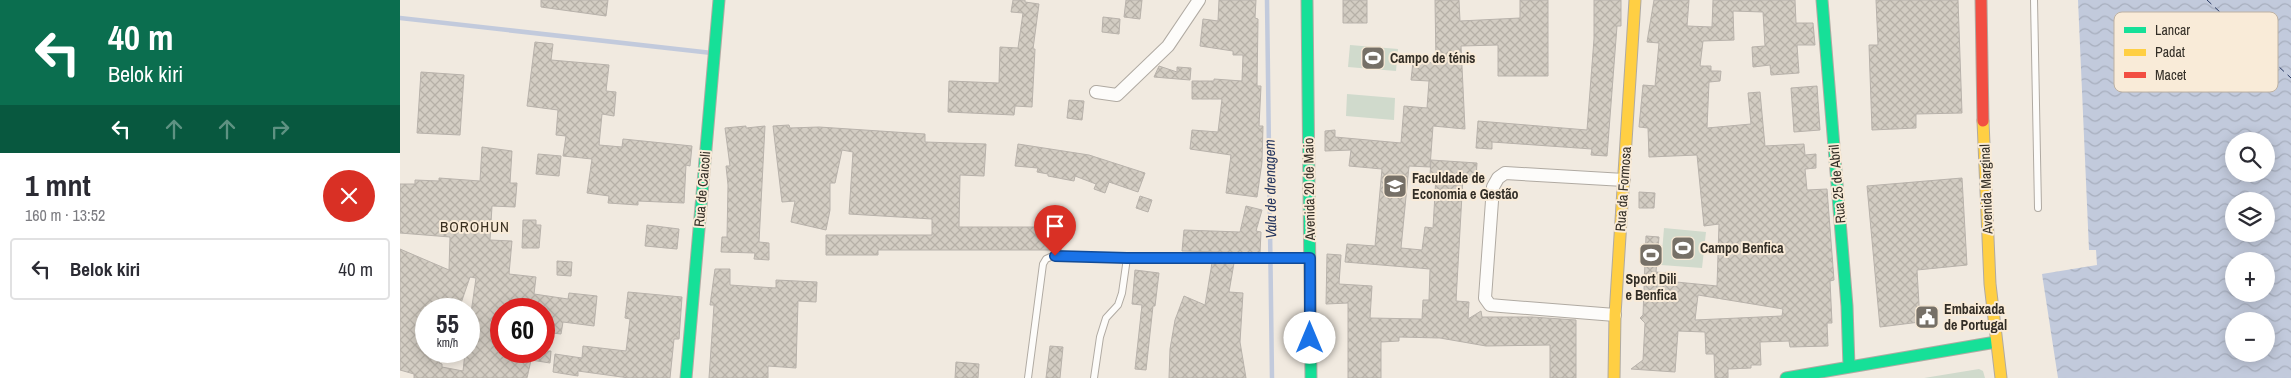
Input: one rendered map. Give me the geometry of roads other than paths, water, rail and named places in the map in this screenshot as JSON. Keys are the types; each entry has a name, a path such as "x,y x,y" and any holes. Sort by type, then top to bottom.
{"main road":[{"name":"Rua de Caicoli","path":"686,378 719,0"},
{"name":"Avenida 20 de Maio","path":"1307,0 1310,378"},
{"name":"Rua da Formosa","path":"1614,378 1615,315 1635,0"},
{"name":"Rua 25 de Abril","path":"1822,0 1847,306 1850,370"},
{"name":"Avenida Marginal","path":"1981,0 1985,167 1996,342 2001,378"},
{"path":"1786,378 1850,370 1996,342"}],"street":[{"path":"1096,92 1117,95 1168,46 1198,0"},
{"path":"1615,315 1495,306 1490,305 1485,298 1494,187 1498,178 1505,173 1624,180"}],"lane":[{"path":"2034,0 2038,208"},
{"path":"1028,378 1043,264 1046,259 1055,256 1310,258"},
{"path":"1094,378 1100,337 1106,318 1118,305 1122,293 1127,258"}],"water":[{"path":"2078,0 2291,0 2291,378 2058,378 2042,274 2097,265 2096,250 2089,250"}],"waterway":[{"name":"Vala de drenagem","path":"1267,0 1272,378"},
{"path":"400,18 712,53"}],"place":[{"name":"Campo de ténis","path":"1373,58"},
{"name":"Faculdade de Economia e Gestão","path":"1395,186"},
{"name":"Campo Benfica","path":"1683,248"},
{"name":"Sport Dili e Benfica","path":"1651,255"},
{"name":"Embaixada de Portugal","path":"1927,317"}],"district":[{"name":"BOROHUN","path":"475,226"}]}
